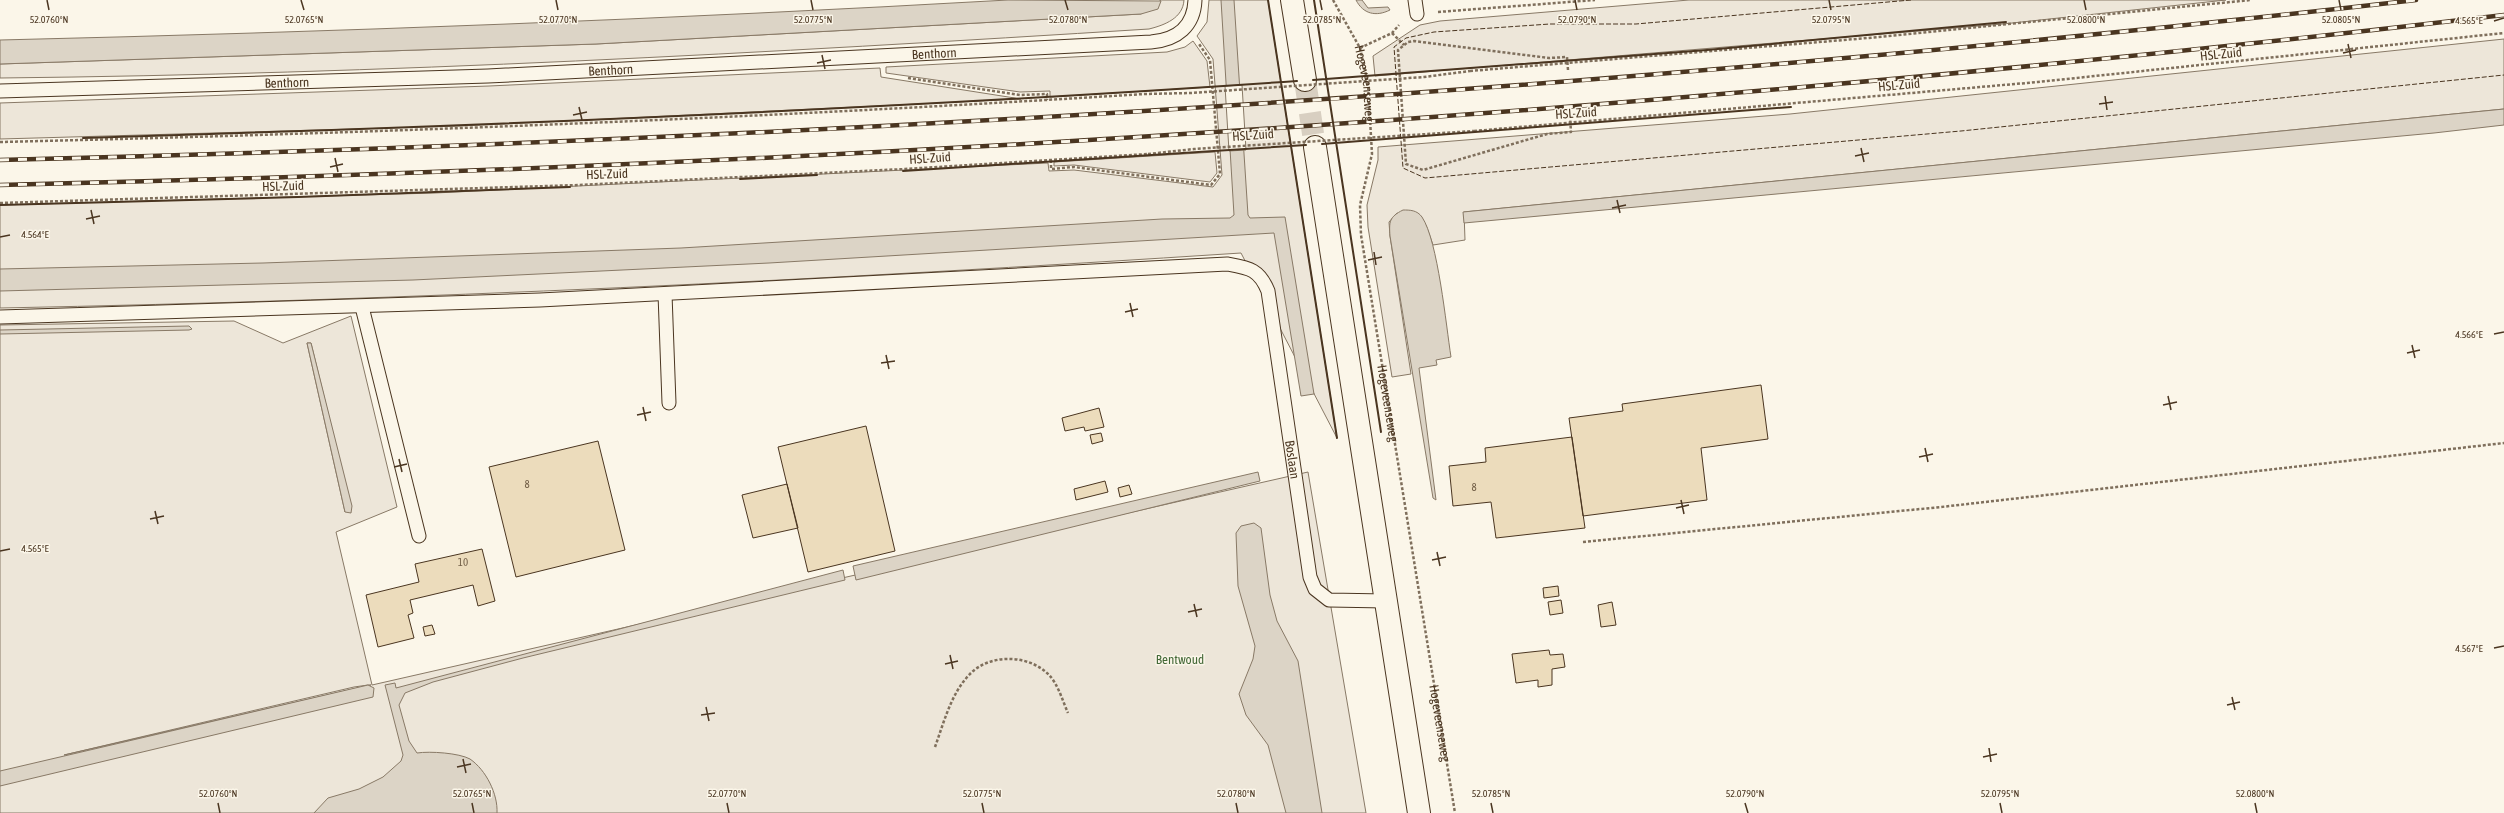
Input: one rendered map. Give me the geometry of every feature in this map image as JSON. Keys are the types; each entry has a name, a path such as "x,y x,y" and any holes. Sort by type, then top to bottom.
{"main road":[{"path":"1292,0 1304,80"},
{"path":"1315,147 1419,813"}],"lane":[{"path":"1187,27 1192,19 1195,0"},
{"path":"1414,0 1417,14"},
{"name":"Benthorn","path":"0,91 488,76 1159,42 1175,36 1187,27"},
{"name":"Boslaan","path":"664,294 1227,264 1244,267 1257,272 1263,278 1268,291 1310,577 1316,589 1329,600 1386,601"},
{"path":"0,317 362,307 664,294 669,404"},
{"path":"362,307 418,536"}],"path":[{"name":"Hogeveenseweg","path":"1333,0 1360,48 1368,84 1372,154 1360,205 1361,235 1455,813"},
{"path":"1360,48 1392,33 1403,22 1417,14 1595,0"},
{"path":"0,142 346,134 604,123 1144,94 1191,93 1424,77 1470,71 1876,37 2251,0"},
{"path":"1051,160 1051,168 1074,167 1211,185 1220,174 1210,60 1187,27"},
{"path":"1392,33 1404,45"},
{"name":"HSL-Zuid","path":"0,203 586,185 1148,154 1194,149 1571,124 2038,82 2504,33"},
{"path":"1568,70 1566,57 1549,58 1414,40 1398,50 1406,164 1423,170 1547,134 1571,132 1570,117"},
{"path":"906,78 1020,95 1047,94 1047,100"},
{"path":"1583,542 1941,507 2504,443"},
{"path":"935,747 949,706 969,674 990,662 1002,659 1022,660 1038,666 1051,676 1068,714"}],"green space":[{"path":"1161,0 1184,0 1183,6 1177,16 1167,23 1149,29 575,61 288,72 0,78 0,64 596,44 1141,14"},
{"path":"1209,0 1268,0 1337,438 1241,253 931,272 621,288 310,300 0,308 0,205 435,193 1048,163 1049,171 1074,170 1213,187 1222,175 1213,59 1197,36 1207,22"},
{"path":"1689,0 2226,0 2003,24 1375,76 1373,56 1420,25 1440,21"},
{"path":"2504,39 2504,109 1464,212 1465,240 1433,245 1426,225 1397,213 1389,222 1390,236 1411,374 1392,377 1368,227 1367,205 1378,160 1378,147 1790,114"},
{"path":"1193,41 1207,61 1210,87 1050,97 1050,91 1020,92 886,73 886,67 1167,52 1185,47"},
{"path":"880,68 881,77 1021,99 461,126 0,139 0,103 489,86"},
{"path":"1215,152 1217,173 1210,182 1074,165 1054,166 1054,162"},
{"name":"Bentwoud","path":"351,316 397,507 336,532 372,685 1308,472 1366,813 0,813 0,325 234,321 283,343","holes":["307,343 311,343 347,491 345,512","371,685 64,755 354,687"]}],"shaded area":[{"path":"1008,0 1161,1 1158,9 1141,14 596,44 0,64 0,40 504,24"},
{"path":"1221,0 1234,0 1248,215 1250,218 1285,217 1314,394 1301,396 1274,233 769,263 413,280 0,291 0,269 263,263 681,248 1162,219 1230,218 1234,215"},
{"path":"1356,0 1362,0 1368,8 1388,7 1390,10 1375,14 1370,13 1362,8"},
{"path":"2504,109 2504,125 2434,133 1464,223 1463,212"},
{"path":"1403,210 1411,210 1418,213 1422,217 1433,244 1444,305 1451,357 1436,360 1437,365 1419,368 1436,500 1433,498 1390,236 1390,223 1392,218"},
{"path":"189,326 192,329 0,334 0,330"},
{"path":"307,343 311,343 352,506 351,513 345,512"},
{"path":"1258,472 1260,481 856,580 853,566"},
{"path":"1254,523 1261,528 1270,595 1277,621 1298,661 1322,813 1286,813 1268,745 1246,715 1239,694 1253,659 1255,646 1238,586 1236,533 1241,526"},
{"path":"843,570 845,580 523,658 433,682 405,693 399,705 409,741 417,753 444,753 459,755 470,759 481,769 490,783 497,806 497,813 314,813 328,798 359,789 383,777 401,761 403,755 385,685 395,683 396,688"},
{"path":"368,685 374,688 373,697 0,786 0,771"}],"pier":[{"path":"1242,85 1246,150 1229,151 1225,86"}],"building":[{"path":"1761,385 1768,439 1701,448 1707,500 1583,516 1569,418 1623,411 1622,404"},
{"path":"1099,408 1104,427 1085,431 1084,427 1065,431 1062,418"},
{"path":"866,426 895,551 808,572 778,447"},
{"path":"1101,433 1103,441 1092,444 1090,435"},
{"path":"1572,437 1585,528 1496,538 1491,502 1453,506 1449,466 1486,462 1485,448"},
{"path":"598,441 625,550 516,577 489,467"},
{"path":"1105,481 1108,492 1076,500 1074,489"},
{"path":"787,484 798,528 753,538 742,495"},
{"path":"1129,485 1132,494 1120,497 1118,488"},
{"path":"482,549 495,601 478,606 473,585 410,600 413,613 408,615 414,638 378,647 366,595 419,582 415,564"},
{"path":"1558,586 1559,596 1544,598 1543,588"},
{"path":"1561,600 1563,613 1550,615 1548,602"},
{"path":"1612,602 1616,625 1601,627 1598,605"},
{"path":"432,625 435,634 425,636 423,627"},
{"path":"1549,650 1550,655 1563,654 1565,667 1552,669 1552,685 1538,687 1538,680 1516,683 1512,654"}],"tunnel":[{"path":"1305,80 1315,147"}],"railway":[{"path":"0,160 605,140 907,125 1210,107 1511,86 1813,61 2115,32 2416,0"},
{"path":"0,185 314,176 627,164 941,149 1254,130 1567,107 1880,80 2192,50 2504,15"}],"fence":[{"path":"1911,0 1636,24 1550,24 1434,32 1406,38 1394,47 1403,168 1425,178 1961,131 2504,75"}],"wall":[{"path":"1268,0 1337,438"},
{"path":"1314,0 1381,432"},
{"path":"1313,80 1707,50 2006,22"},
{"path":"83,138 690,116 994,100 1297,81"},
{"path":"1322,144 1791,107"},
{"path":"903,171 1306,145"},
{"path":"740,179 817,175"},
{"path":"0,205 298,197 570,187"}]}
